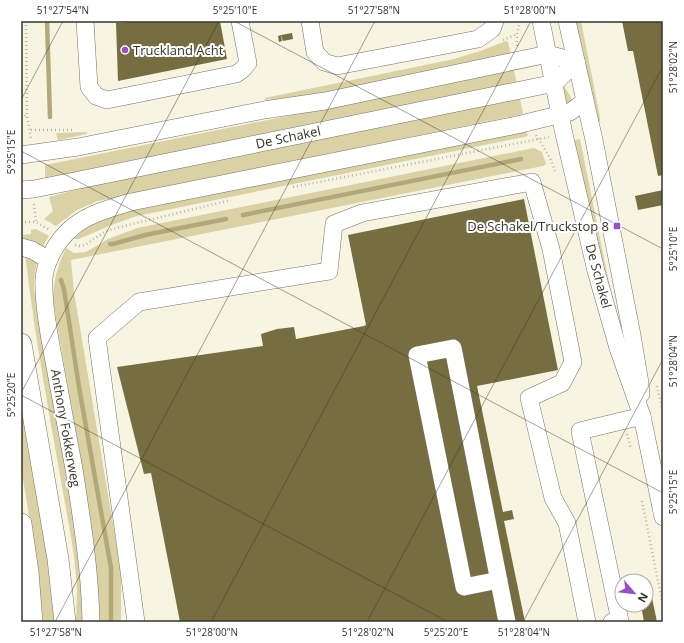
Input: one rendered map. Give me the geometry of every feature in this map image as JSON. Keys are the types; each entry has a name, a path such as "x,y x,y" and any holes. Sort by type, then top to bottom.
{"main road":[{"path":"21,344 58,559 66,622"},
{"path":"21,524 28,572 32,622"}],"street":[{"path":"85,21 89,87 96,96 107,100 236,74 248,63 240,21"},
{"path":"310,21 316,52 324,62 337,66 478,39 492,29 496,21"},
{"name":"De Schakel","path":"541,21 564,134 598,278 618,348 642,416 663,517"},
{"name":"De Schakel","path":"567,21 585,101 609,181 640,383 642,416"},
{"path":"21,155 78,147 264,110 325,101 548,54 576,62"},
{"path":"554,83 576,62"},
{"name":"De Schakel","path":"21,190 34,189 554,83"},
{"path":"532,120 570,112 585,101"},
{"name":"Anthony Fokkerweg","path":"91,622 86,543 44,298 44,277 49,260 62,238 76,223 86,217 105,209 131,202 517,125 532,120"},
{"path":"136,622 96,338 139,302 329,271 334,224 362,213 532,182 551,249 573,362 562,383 529,398 553,498 567,523 587,622"},
{"path":"21,247 32,250 49,260"},
{"path":"499,580 464,586 417,355 453,348 499,580 507,622"},
{"path":"612,622 620,620 580,431 642,416"}],"path":[{"path":"21,118 27,115 26,21"},
{"path":"532,120 534,131 538,140 550,158"},
{"path":"289,188 564,134"},
{"path":"106,231 237,198"},
{"path":"21,222 36,222"},
{"path":"656,380 663,413"}],"shaded area":[{"path":"576,21 581,21 600,117 600,121 598,123"},
{"path":"506,41 508,42 511,54 307,96 265,100 265,98 454,59"},
{"path":"514,71 517,83 45,178 45,165"},
{"path":"563,84 573,101 566,109 561,85"},
{"path":"520,98 523,114 98,201 77,210 56,226 44,219 53,211 49,197 101,183"},
{"path":"526,130 528,136 524,137 137,216 79,239 73,239 84,230 104,219 125,211"},
{"path":"87,132 87,134 58,140 56,133"},
{"path":"580,139 610,288 608,289 571,141"},
{"path":"534,148 542,152 546,164 543,166 71,260 74,292 121,572 121,622 99,622 97,582 88,501 53,300 56,273 66,248 74,253 86,252 108,239 137,228"},
{"path":"36,229 49,236 37,261 34,289 78,540 84,622 76,622 77,587 74,555 39,355 23,235 31,234 31,230"},
{"path":"21,400 45,534 56,622 43,622 38,570 21,467"}],"building":[{"path":"133,21 220,21 227,59 118,81 116,23"},
{"path":"622,21 663,21 663,175 658,176 633,51 628,51"},
{"path":"292,33 293,39 283,41 281,35"},
{"path":"281,35 282,41 279,42 278,36"},
{"path":"663,190 663,205 638,210 635,196"},
{"path":"524,199 558,370 477,386 503,512 512,510 514,519 504,521 525,622 180,622 151,473 144,474 117,367 263,346 261,334 277,329 294,327 296,339 364,326 366,325 348,235"},
{"path":"654,608 657,622 644,622 642,613 654,613"}],"waterway":[{"path":"47,21 50,117"},
{"path":"243,215 521,159"},
{"path":"110,244 145,235 226,219"},
{"path":"61,280 64,289 79,387 111,568 111,622"}],"place":[{"name":"Truckland Acht","path":"125,50"},
{"name":"De Schakel/Truckstop 8","path":"617,226"}]}
